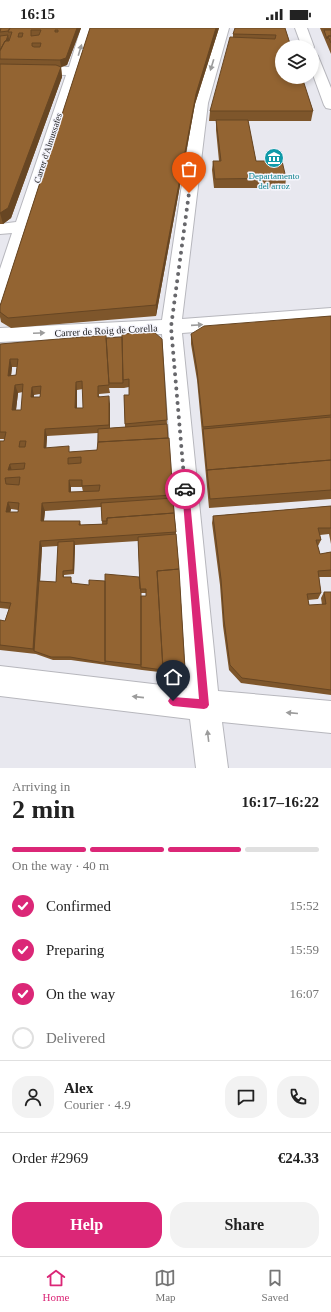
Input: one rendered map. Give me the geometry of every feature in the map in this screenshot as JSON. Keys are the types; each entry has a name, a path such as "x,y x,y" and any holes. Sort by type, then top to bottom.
{"street":[{"name":"Carrer d'Almussafes","path":"0,298 87,28"},
{"path":"212,768 204,705 171,327 201,103 223,28"},
{"path":"301,28 305,40"},
{"path":"0,69 74,71"},
{"path":"319,74 331,104"},
{"path":"0,229 23,226"},
{"name":"Carrer de Roig de Corella","path":"0,335 171,327 331,315"},
{"path":"0,682 204,705 331,717"}],"building":[{"path":"1,28 10,28 8,31 0,32"},
{"path":"10,28 77,28 66,58 60,60 0,59 0,51 5,41 9,41 12,32 8,32","holes":["31,30 41,30 39,35 31,36","19,33 23,33 22,37 18,37","32,43 41,43 40,47 32,46"]},
{"path":"90,28 216,28 196,94 156,305 8,318 0,312 0,306"},
{"path":"235,28 285,28 289,40 275,40 275,84 304,84 313,111 210,111 230,37 275,39 276,35 233,34"},
{"path":"324,30 331,30 331,36 328,36 327,39"},
{"path":"8,35 6,41 0,50 0,36"},
{"path":"328,36 331,36 331,43"},
{"path":"0,64 56,65 61,67 8,208 0,213"},
{"path":"216,120 248,120 256,161 282,161 286,178 215,179 213,161 221,161"},
{"path":"331,316 331,415 203,427 197,370 191,334 204,326"},
{"path":"154,332 162,339 167,420 125,424 124,395 129,395 129,379 123,380 122,334"},
{"path":"106,335 109,385 98,386 98,397 109,396 109,425 45,429 44,448 69,446 69,452 97,450 98,442 169,438 173,495 42,503 41,521 80,521 79,525 107,524 107,518 174,513 176,532 40,541 33,649 0,645 0,620 5,621 11,603 0,602 0,441 4,441 6,432 0,432 0,344","holes":["10,359 18,359 16,375 8,376","82,381 83,408 75,408 76,382","23,384 21,410 12,410 15,385","41,386 40,397 31,397 32,387","20,441 26,441 25,447 19,447","81,457 81,463 68,464 68,458","25,463 24,469 8,470 10,464","20,477 19,485 6,484 5,478","69,480 82,480 82,486 100,485 99,491 69,492","8,502 19,503 18,512 6,512"]},
{"path":"122,337 123,383 109,383 106,338"},
{"path":"331,417 331,460 207,471 203,429"},
{"path":"167,424 168,438 98,442 98,429"},
{"path":"331,460 331,490 210,499 207,470"},
{"path":"173,498 174,513 107,518 107,521 102,521 101,503"},
{"path":"331,506 331,528 318,528 321,540 316,540 320,554 331,552 331,570 318,571 321,593 307,594 309,605 326,604 324,592 331,592 331,690 242,678 230,665 213,516"},
{"path":"176,534 179,569 157,571 163,670 141,667 141,596 146,596 146,589 140,589 138,537"},
{"path":"74,541 73,570 63,571 63,577 71,577 71,583 89,585 89,580 105,581 105,663 70,657 51,657 34,651 39,581 56,582 58,542"},
{"path":"179,569 185,670 163,668 157,571"},
{"path":"105,574 139,577 141,593 141,665 105,661"}],"way so far":[{"path":"185,489 171,327 189,193"}],"place":[{"name":"Departamento del arroz","path":"274,158"}],"route":[{"path":"173,701 204,705 185,489"}]}
